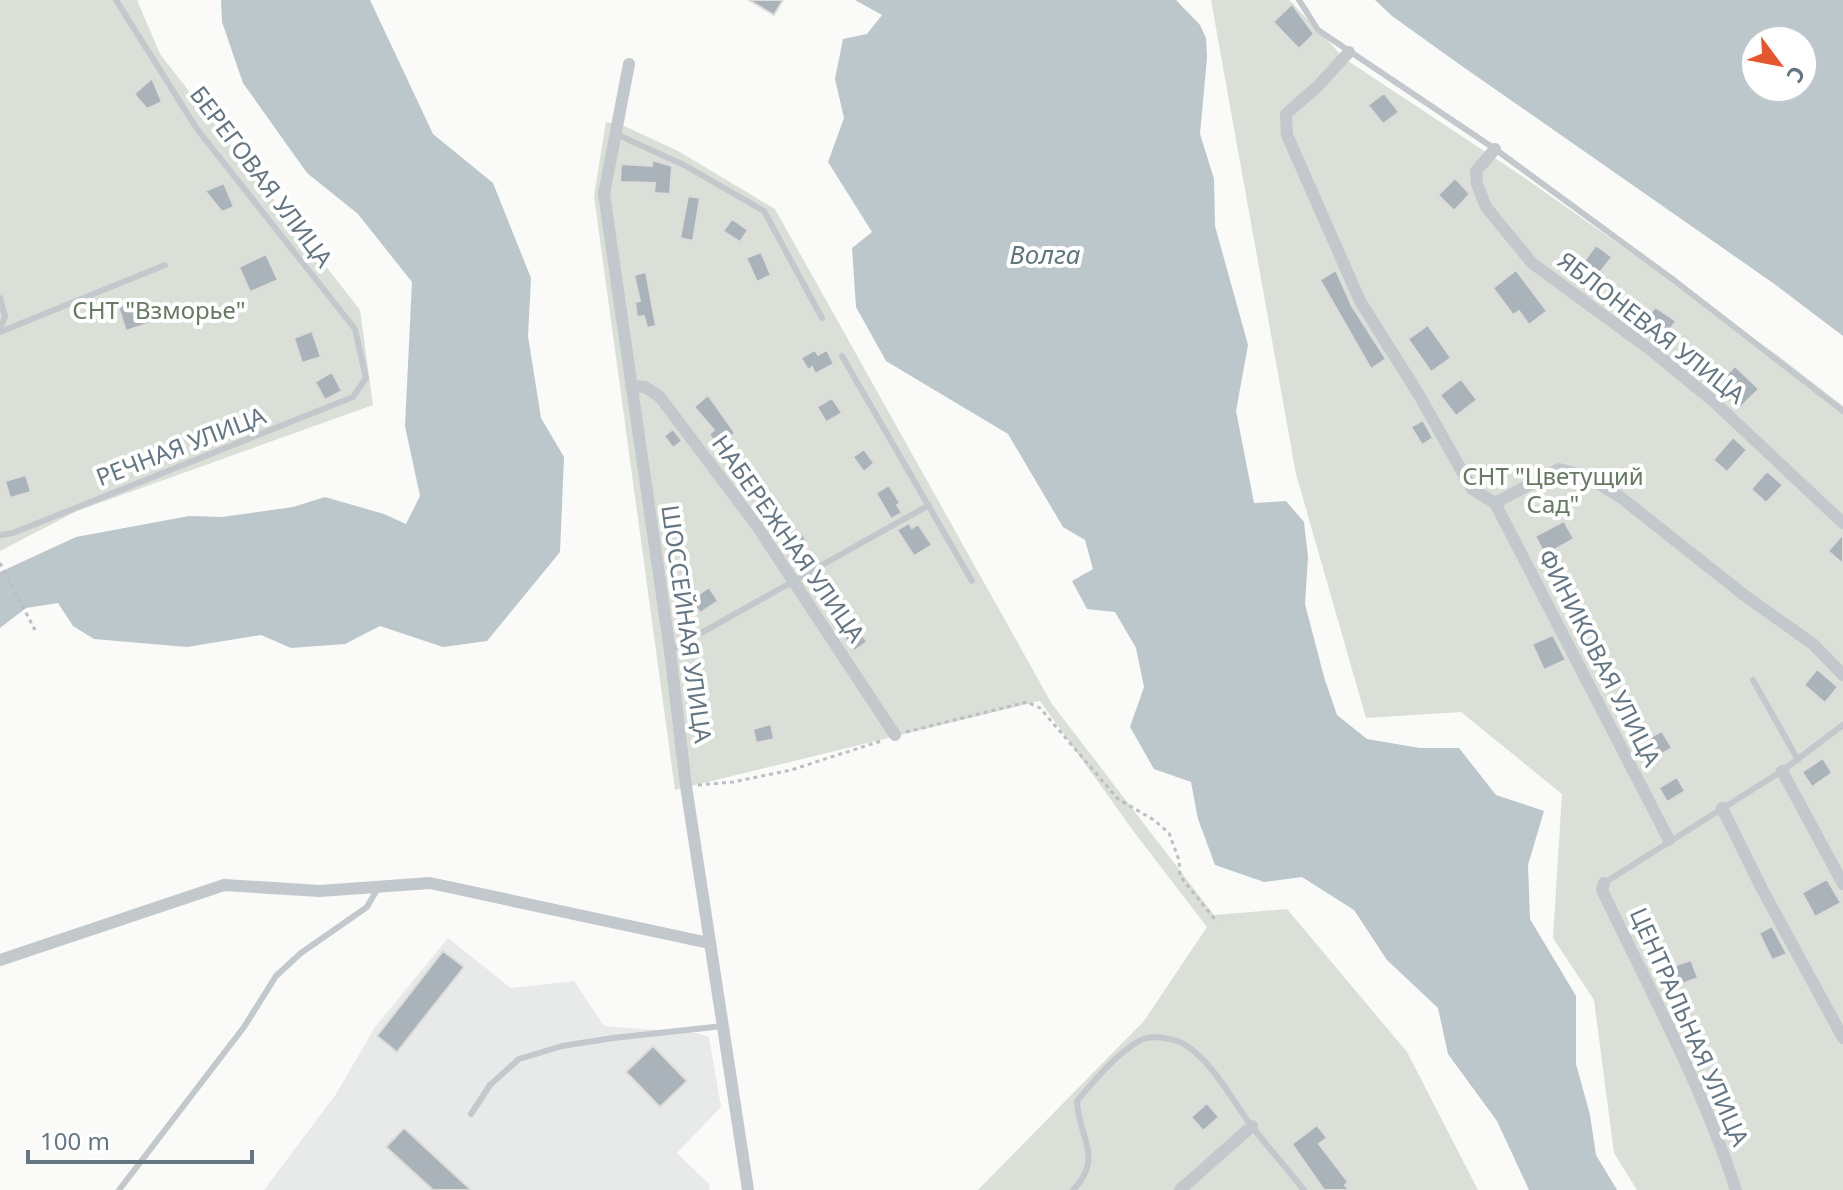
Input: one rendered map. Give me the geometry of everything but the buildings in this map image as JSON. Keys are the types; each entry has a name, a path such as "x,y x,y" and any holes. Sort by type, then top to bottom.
{"street":[{"name":"ФИНИКОВАЯ УЛИЦА","path":"1349,52 1318,86 1286,114 1287,135 1360,301 1419,395 1472,489 1495,503 1669,840"},
{"name":"ШОССЕЙНАЯ УЛИЦА","path":"629,64 604,194 670,651 686,786 748,1190"},
{"name":"ЯБЛОНЕВАЯ УЛИЦА","path":"1495,149 1476,171 1477,184 1486,207 1532,263 1701,391 1843,523"},
{"name":"НАБЕРЕЖНАЯ УЛИЦА","path":"631,386 645,387 660,397 757,526 895,735"},
{"path":"1495,503 1559,469 1586,476 1619,496 1748,598 1813,644 1843,675"},
{"path":"1782,771 1843,884"},
{"path":"1722,808 1843,1038"},
{"path":"0,960 224,885 320,891 430,883 709,943"},
{"name":"ЦЕНТРАЛЬНАЯ УЛИЦА","path":"1604,883 1602,890 1693,1084 1724,1154 1736,1190"},
{"path":"1180,1190 1252,1126"}],"lane":[{"name":"БЕРЕГОВАЯ УЛИЦА","path":"116,0 197,129 355,329 366,378"},
{"path":"1299,0 1318,30 1495,149 1675,281 1843,411"},
{"path":"616,134 684,165 764,211 822,318"},
{"path":"0,330 165,265"},
{"path":"0,298 5,317 0,330"},
{"path":"842,356 972,581"},
{"name":"РЕЧНАЯ УЛИЦА","path":"0,535 13,533 187,465 353,397 366,378"},
{"path":"670,651 929,505"},
{"path":"1753,680 1798,760"},
{"path":"1604,883 1782,771 1843,725"},
{"path":"119,1190 244,1027 276,976 301,953 367,907 379,886"},
{"path":"471,1114 490,1085 519,1059 562,1046 723,1026"},
{"path":"1073,1190 1084,1179 1090,1155 1077,1117 1077,1101 1108,1066 1141,1039 1173,1040 1188,1046 1219,1079 1304,1190"}],"path":[{"path":"1,564 35,630"},
{"path":"686,786 733,782 791,770 895,735 1027,702 1040,708 1118,799 1154,820 1169,833 1179,860 1180,876 1217,922"}],"shaded area":[{"path":"448,938 511,988 574,981 604,1026 697,1033 709,1037 721,1107 677,1153 710,1185 709,1190 264,1190 336,1094 375,1027"}],"green space":[{"name":"СНТ \"Взморье\"","path":"0,0 137,0 160,54 360,310 373,405 77,511 0,551"},
{"name":"СНТ \"Цветущий Сад\"","path":"1211,0 1289,0 1345,59 1522,176 1777,355 1843,406 1843,1190 1637,1190 1614,1153 1594,1000 1553,938 1562,794 1461,712 1366,718 1296,474"},
{"path":"606,122 624,126 678,151 775,209 1052,704 1214,915 1287,909 1407,1052 1478,1190 978,1190 1144,1021 1207,927 1040,701 675,790 594,196"}],"water":[{"path":"221,0 370,0 433,134 493,183 531,278 528,336 541,418 564,457 560,552 487,641 443,647 380,626 345,644 291,648 261,635 187,647 94,639 73,626 58,603 26,608 0,628 0,572 76,537 189,516 222,517 293,507 325,497 384,514 406,524 420,496 405,426 412,282 358,214 307,173 243,83 222,22"},
{"name":"Волга","path":"855,0 1176,0 1200,25 1206,38 1207,57 1200,134 1214,179 1215,226 1248,345 1236,411 1254,503 1286,501 1304,522 1308,557 1305,604 1337,715 1367,739 1420,748 1459,748 1496,795 1544,811 1528,865 1530,919 1576,996 1576,1064 1590,1115 1596,1155 1617,1190 1529,1190 1497,1121 1448,1054 1438,1008 1387,960 1354,910 1302,877 1264,882 1215,865 1198,819 1191,782 1154,769 1130,727 1144,687 1136,648 1115,612 1087,609 1072,581 1093,569 1085,540 1063,527 1008,434 886,361 856,307 852,248 872,232 828,162 844,118 835,79 843,39 867,34 882,15"},
{"path":"1375,0 1843,0 1843,336 1773,283 1392,16"}]}
